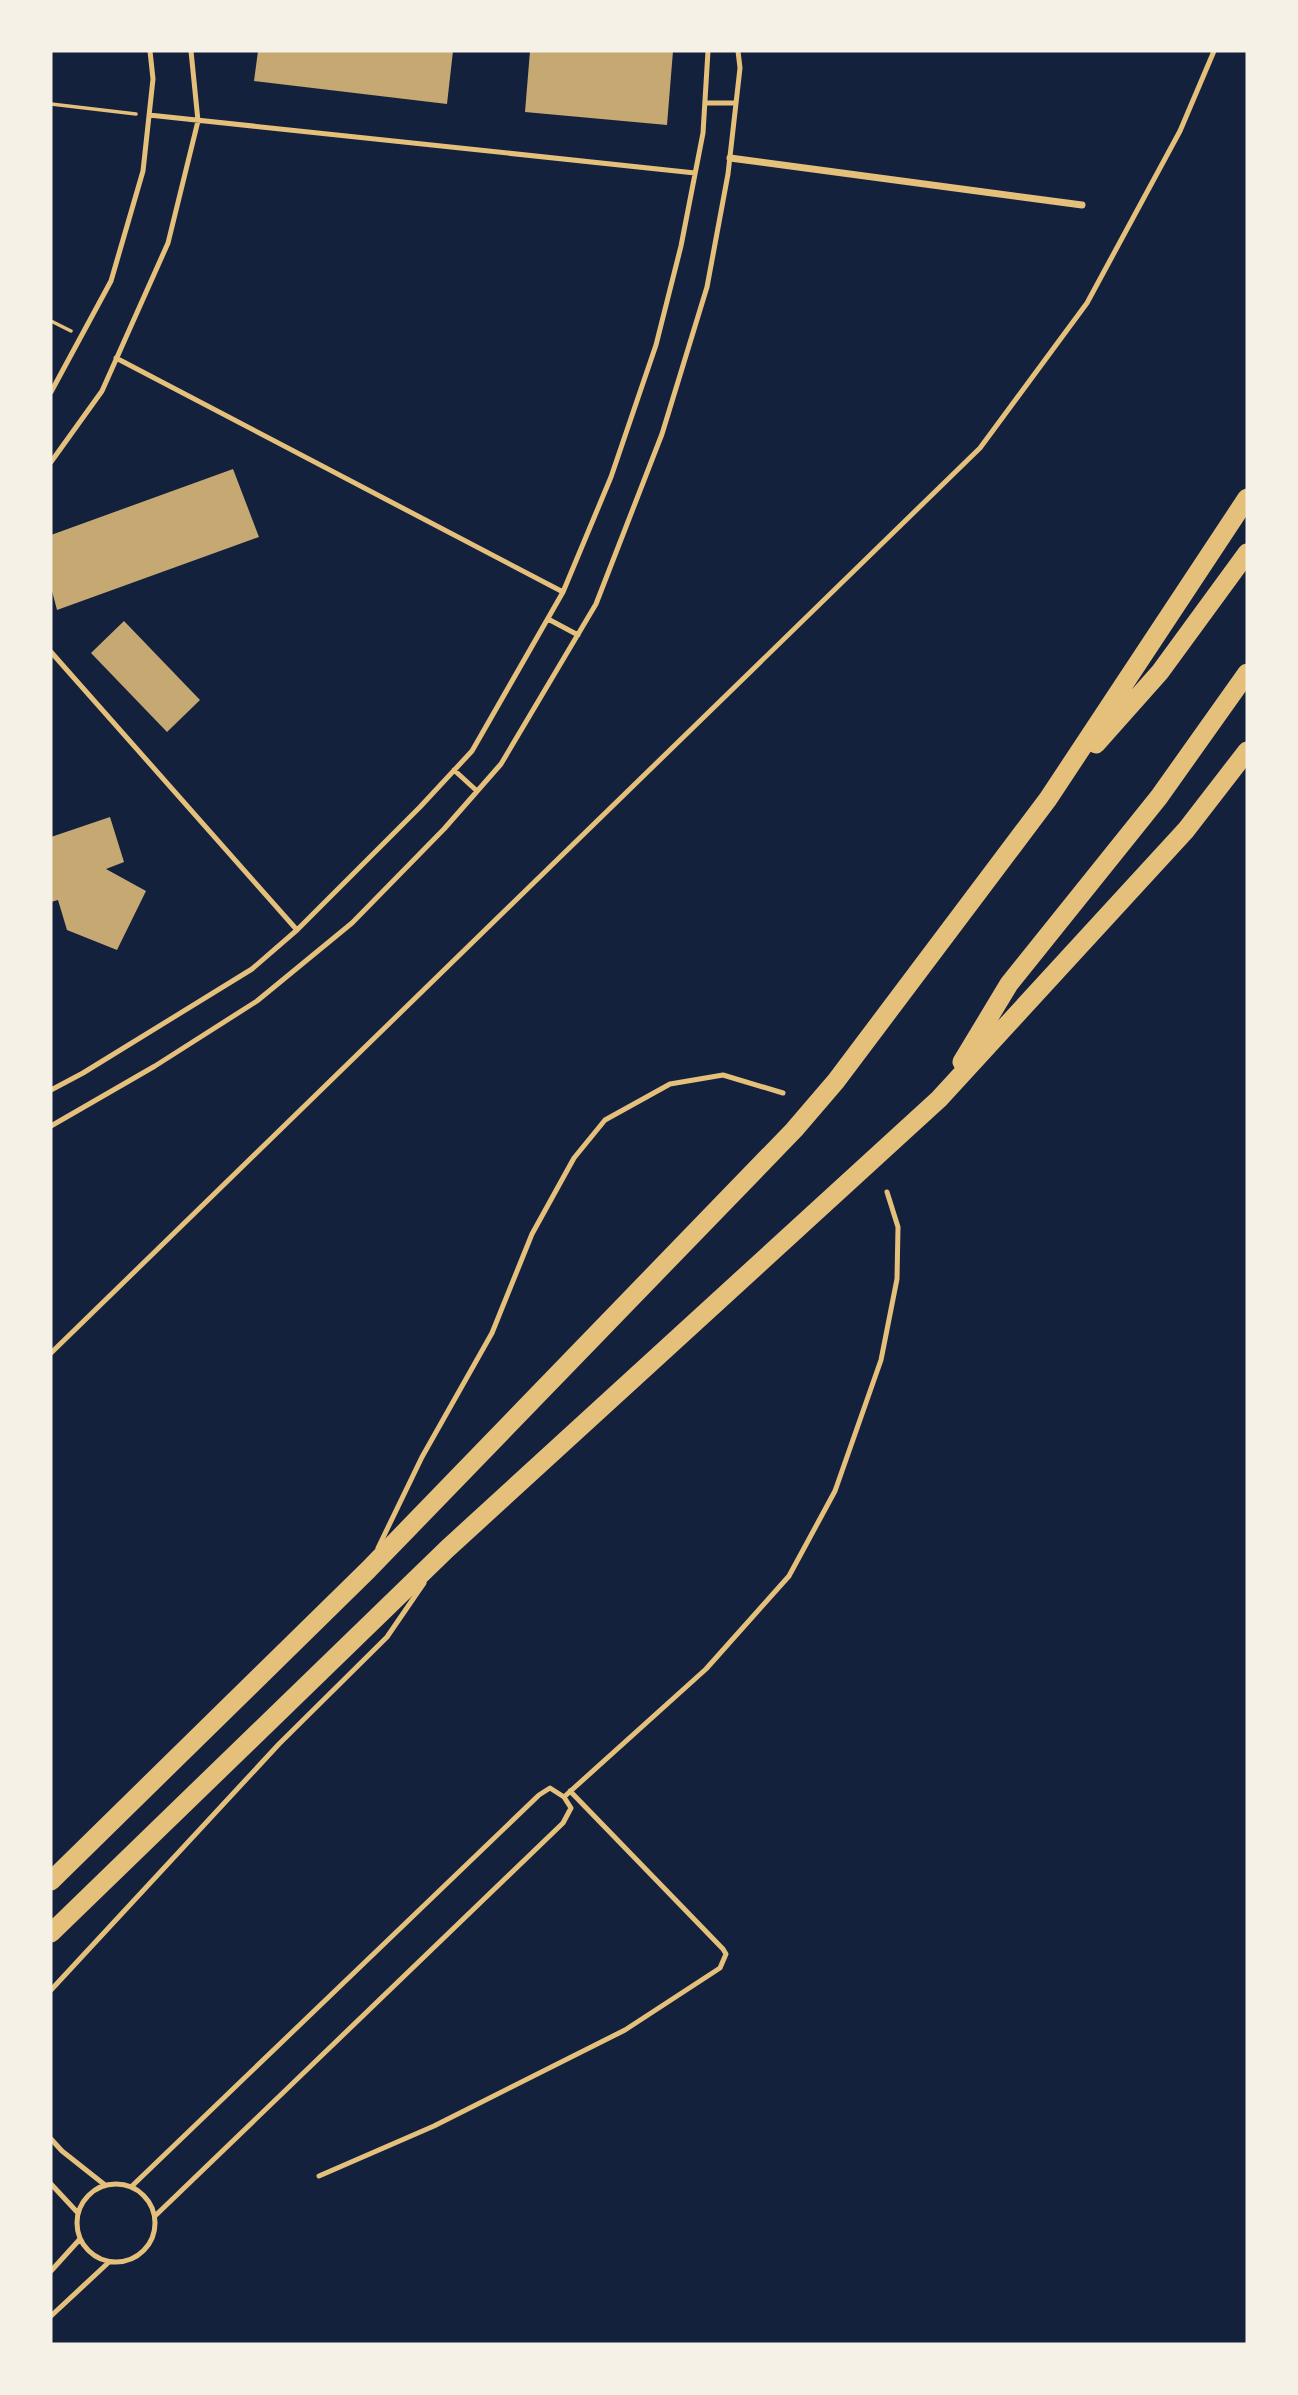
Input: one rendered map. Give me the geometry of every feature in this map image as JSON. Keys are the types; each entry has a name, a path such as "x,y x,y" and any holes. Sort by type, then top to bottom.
{"highway":[{"path":"51,1881 368,1570 794,1130 836,1081 1048,799 1247,498"},
{"path":"1048,799 1160,672 1247,553"},
{"path":"939,1099 1009,984 1159,797 1247,673"},
{"path":"51,1933 447,1549 939,1099 1186,830 1247,751"}],"street":[{"path":"730,158 1082,205"}],"lane":[{"path":"51,392 111,281 143,171 153,79 150,51"},
{"path":"51,462 102,391 168,243 198,121 191,51"},
{"path":"51,1090 252,969 297,930 472,751 563,592 611,477 656,345 681,246 703,133 708,51"},
{"path":"51,1126 155,1066 257,1001 352,923 501,764 596,604 662,434 707,287 730,158 740,68 738,51"},
{"path":"51,1353 980,448 1087,303 1180,131 1214,51"},
{"path":"705,103 736,103"},
{"path":"149,115 695,173"},
{"path":"116,358 563,592"},
{"path":"548,619 578,635"},
{"path":"51,652 297,930"},
{"path":"454,770 477,791"},
{"path":"368,1570 422,1457 492,1333 532,1234 574,1158 606,1120 670,1084 723,1076 783,1093"},
{"path":"564,1797 706,1669 771,1597 789,1576 835,1491 881,1360 897,1279 898,1227 887,1192"},
{"path":"51,1990 279,1744 387,1637 447,1549"},
{"path":"131,2187 539,1795 550,1788 564,1797 570,1808 563,1823 155,2216"},
{"path":"319,2176 435,2126 625,2030 720,1968 726,1954 723,1949 570,1791"},
{"path":"51,2139 105,2185"},
{"path":"51,2184 78,2213"},
{"path":"105,2185 131,2187 151,2204 155,2216 152,2241 134,2259 109,2262 97,2258 87,2250 80,2239 78,2213 83,2201 105,2185"},
{"path":"51,2271 80,2239"},
{"path":"51,2316 109,2262"}],"path":[{"path":"51,104 149,115"},
{"path":"51,321 81,337"}],"building":[{"path":"258,51 453,51 447,104 254,81"},
{"path":"530,51 673,51 667,125 525,112"},
{"path":"233,469 259,537 57,610 51,587 51,535"},
{"path":"124,621 200,700 167,732 91,653"},
{"path":"110,817 124,862 106,869 146,891 117,950 67,930 58,900 51,902 51,837"}]}
